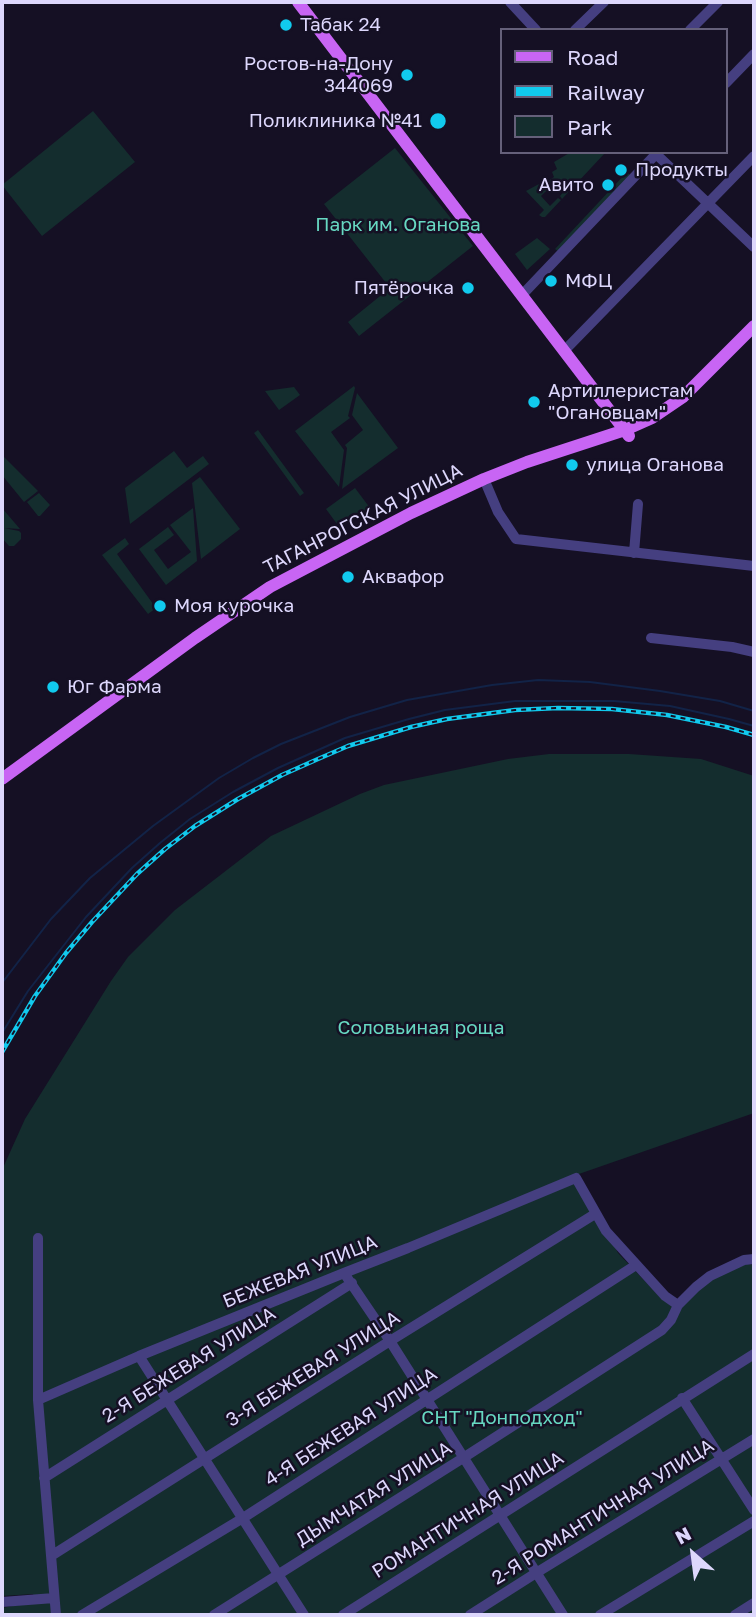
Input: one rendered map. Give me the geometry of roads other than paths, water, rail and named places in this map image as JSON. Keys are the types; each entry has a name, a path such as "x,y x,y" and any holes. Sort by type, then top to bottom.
{"main road":[{"path":"298,2 627,433"},
{"name":"ТАГАНРОГСКАЯ УЛИЦА","path":"627,433 683,397 754,326"},
{"name":"ТАГАНРОГСКАЯ УЛИЦА","path":"2,779 179,655 274,594 486,482 656,425 688,402 754,337"},
{"name":"ТАГАНРОГСКАЯ УЛИЦА","path":"2,788 179,655"}],"street":[{"path":"512,2 534,28"},
{"path":"577,28 604,2"},
{"path":"692,28 718,2"},
{"path":"728,81 754,54"},
{"path":"522,295 655,154"},
{"path":"657,154 754,247"},
{"path":"565,350 754,156"},
{"path":"486,482 498,512 516,539 754,566"},
{"path":"634,553 638,504"},
{"path":"651,638 754,652"},
{"name":"БЕЖЕВАЯ УЛИЦА","path":"38,1400 139,1356 576,1178 595,1214"},
{"path":"595,1214 636,1265 665,1296 678,1305"},
{"name":"3-Я БЕЖЕВАЯ УЛИЦА","path":"51,1556 595,1214"},
{"path":"38,1238 38,1400 57,1615"},
{"name":"ДЫМЧАТАЯ УЛИЦА","path":"214,1615 662,1330 671,1320 678,1305 710,1276 744,1260 754,1259"},
{"name":"4-Я БЕЖЕВАЯ УЛИЦА","path":"82,1615 243,1518 636,1265"},
{"path":"344,1273 563,1615"},
{"name":"2-Я БЕЖЕВАЯ УЛИЦА","path":"44,1478 352,1283"},
{"name":"РОМАНТИЧНАЯ УЛИЦА","path":"343,1615 754,1354"},
{"path":"139,1356 304,1615"},
{"path":"682,1398 754,1510"},
{"name":"2-Я РОМАНТИЧНАЯ УЛИЦА","path":"470,1615 754,1439"},
{"path":"600,1615 754,1521"},
{"path":"2,1602 54,1598"},
{"path":"735,1615 754,1603"}],"waterway":[{"path":"2,983 51,919 90,878 153,826 219,778 253,758 350,717 407,700 538,680 590,682 660,691 720,701 754,711"},
{"path":"2,1033 28,991 86,917 132,868 160,843 190,819 233,792 345,738 445,710 515,701 614,701 670,706 754,726"}],"railway":[{"path":"2,1052 35,996 66,953 137,874 165,849 238,799 282,775 348,746 447,719 515,710 558,708 612,709 667,715 754,735"}],"place":[{"name":"Табак 24","path":"286,25"},
{"name":"Ростов-на-Дону 344069","path":"407,75"},
{"name":"Поликлиника №41","path":"438,121"},
{"name":"Продукты","path":"621,170"},
{"name":"Авито","path":"608,185"},
{"name":"МФЦ","path":"551,281"},
{"name":"Пятёрочка","path":"468,288"},
{"name":"Артиллеристам \"Огановцам\"","path":"534,402"},
{"name":"улица Оганова","path":"572,465"},
{"name":"Аквафор","path":"348,577"},
{"name":"Моя курочка","path":"160,606"},
{"name":"Юг Фарма","path":"53,687"}],"park label":[{"name":"Парк им. Оганова","path":"398,225"},
{"name":"Соловьиная роща","path":"421,1028"},
{"name":"СНТ \"Донподход\"","path":"502,1418"}]}
